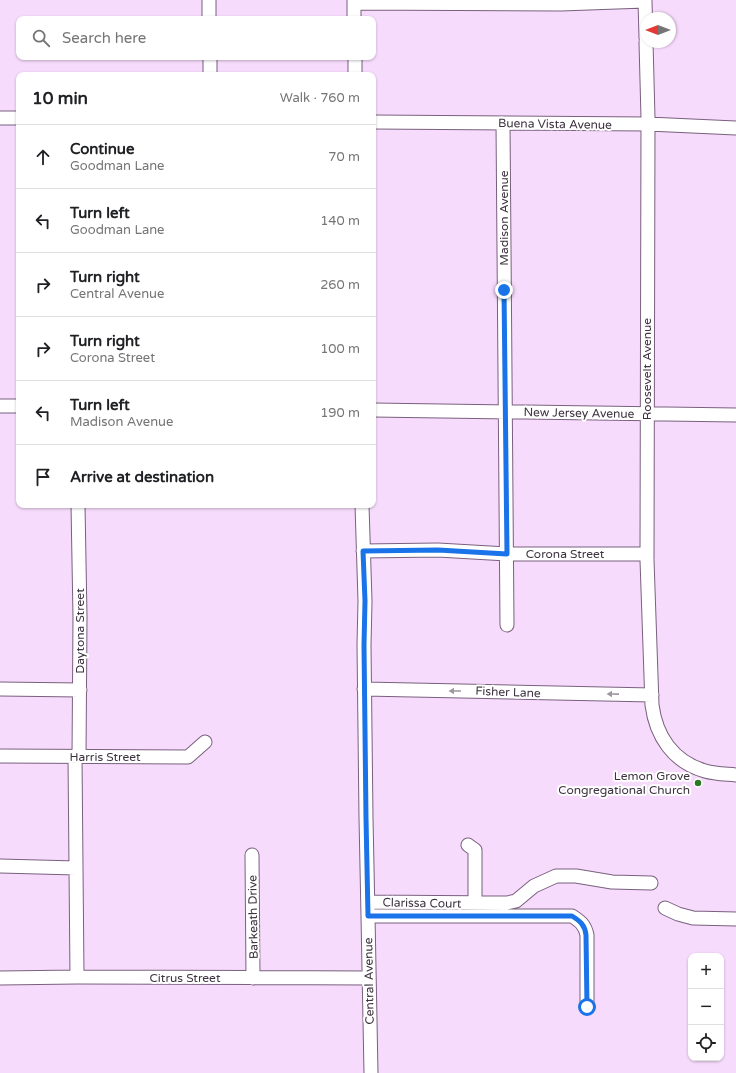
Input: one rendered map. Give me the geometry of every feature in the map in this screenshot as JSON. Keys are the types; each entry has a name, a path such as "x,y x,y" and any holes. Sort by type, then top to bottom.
{"street":[{"path":"209,0 209,16"},
{"path":"354,16 354,2 561,4 592,1 646,0 646,12"},
{"name":"Roosevelt Avenue","path":"646,48 648,124 647,554 652,705 656,725 660,735 679,758 696,768 715,773 736,775"},
{"path":"210,60 210,72"},
{"path":"355,60 355,72"},
{"path":"0,118 16,118"},
{"name":"Buena Vista Avenue","path":"376,122 648,124 736,128"},
{"name":"Madison Avenue","path":"503,123 507,624"},
{"path":"0,406 16,406"},
{"name":"New Jersey Avenue","path":"376,410 736,415"},
{"name":"Daytona Street","path":"77,977 77,757 80,690 78,508"},
{"name":"Central Avenue","path":"362,508 365,601 364,689 371,1073"},
{"name":"Corona Street","path":"363,551 438,550 507,554 647,554"},
{"path":"0,689 80,690"},
{"name":"Fisher Lane","path":"364,689 652,695"},
{"name":"Harris Street","path":"0,756 188,757 205,742"},
{"name":"Clarissa Court","path":"468,845 476,850 475,903"},
{"name":"Barkeath Drive","path":"252,855 253,978"},
{"path":"0,866 76,868"},
{"name":"Clarissa Court","path":"368,902 507,903 516,901 534,886 556,876 576,876 612,882 651,883"},
{"path":"665,908 692,918 736,919"},
{"path":"368,916 572,916 579,920 585,929 586,935 587,1007"},
{"name":"Citrus Street","path":"0,978 369,978"}],"place":[{"name":"Lemon Grove Congregational Church","path":"698,783"}],"route":[{"path":"504,290 507,554 438,550 363,551 365,601 364,679 368,916 572,916 579,920 585,929 586,935 587,1007"}]}
